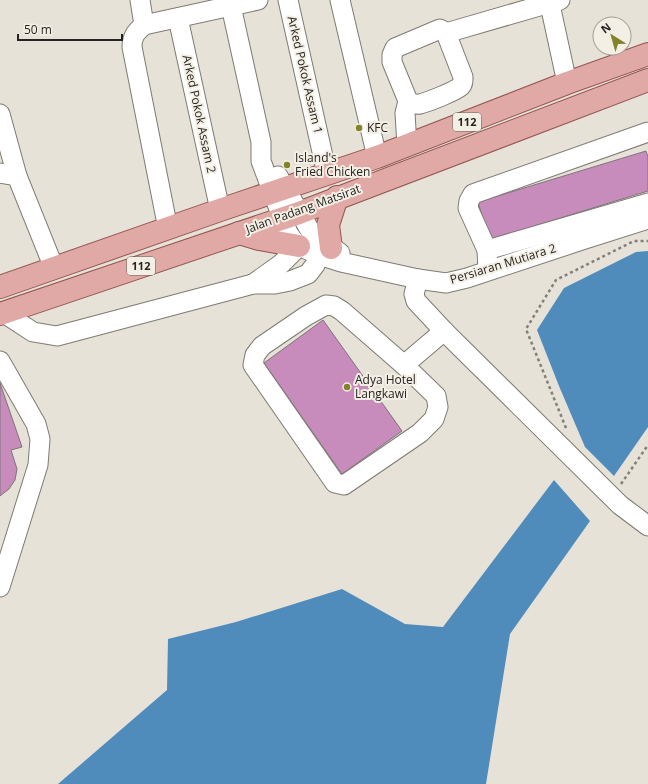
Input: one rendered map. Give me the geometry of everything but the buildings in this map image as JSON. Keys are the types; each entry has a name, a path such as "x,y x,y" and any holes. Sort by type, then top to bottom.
{"main road":[{"name":"Jalan Padang Matsirat","path":"0,287 377,157 567,83 648,54"},
{"name":"Jalan Padang Matsirat","path":"2,314 291,215 648,80"},
{"path":"325,251 328,225 337,197"},
{"path":"239,233 259,239 299,246"}],"street":[{"path":"140,0 144,25"},
{"path":"168,229 132,47 134,36 144,25 258,0"},
{"name":"Arked Pokok Assam 1","path":"288,0 327,174"},
{"path":"340,0 377,157"},
{"path":"446,33 553,1 567,83"},
{"name":"Persiaran Mutiara 2","path":"231,6 262,142 261,161 279,190 291,215 311,232 325,251"},
{"name":"Arked Pokok Assam 2","path":"178,18 220,210"},
{"path":"407,146 405,113 408,100 392,62 392,55 395,48 440,29 446,33 463,77 463,84 448,93 420,104 413,103 408,100"},
{"path":"0,114 8,175 54,268"},
{"path":"488,270 487,250 468,208 469,200 473,194 648,132"},
{"path":"487,250 648,203"},
{"name":"Persiaran Mutiara 2","path":"291,215 290,237 299,246 325,251 356,264 418,279 446,283 467,278 648,219"},
{"path":"253,284 281,264 299,246"},
{"path":"2,314 33,332 57,336 253,284 275,284 290,281 308,274 325,251"},
{"path":"418,279 414,294 416,301 444,331 575,461 620,496 648,526"},
{"path":"326,306 334,306 342,311 404,365 436,396 438,407 434,419 420,433 344,485 335,483 253,366 255,355 262,346 306,316 326,306"},
{"path":"404,365 444,331"},
{"path":"0,361 36,424 40,439 38,465 0,586"}],"path":[{"path":"568,434 549,390 526,329 556,280 634,242 648,241"},
{"path":"620,496 648,445"}],"water":[{"path":"648,251 648,427 614,476 585,447 537,330 564,288 636,252"},
{"path":"554,480 590,521 510,634 486,784 58,784 167,690 168,639 236,622 342,589 405,624 443,627"}],"place":[{"name":"KFC","path":"359,128"},
{"name":"Island's Fried Chicken","path":"287,165"},
{"name":"Adya Hotel Langkawi","path":"347,387"}]}
